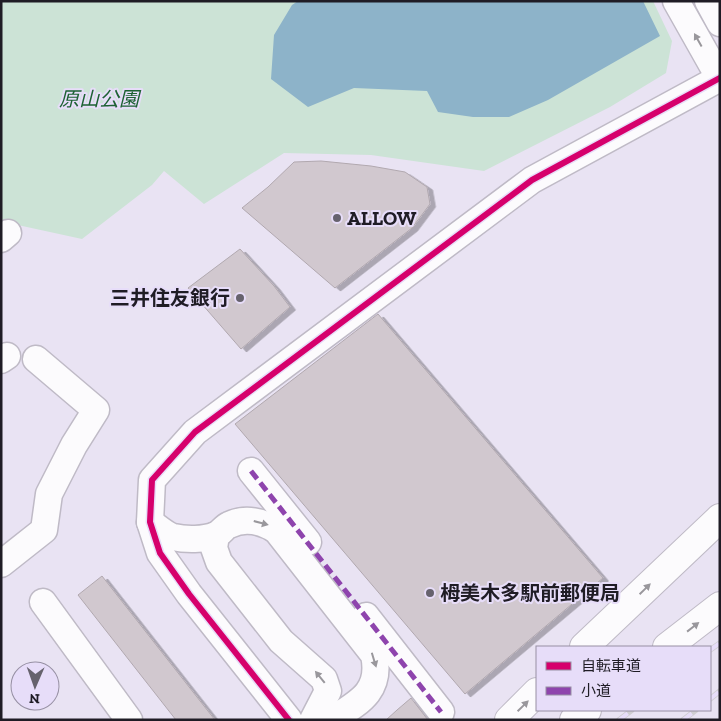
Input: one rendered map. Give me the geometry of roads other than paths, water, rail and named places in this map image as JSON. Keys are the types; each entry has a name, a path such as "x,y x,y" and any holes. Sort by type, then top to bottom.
{"main road":[{"path":"585,646 720,518"},
{"path":"668,646 720,606"},
{"path":"509,720 536,693"},
{"path":"574,720 586,711"}],"street":[{"path":"289,720 189,594 160,553 150,522 152,480 195,432 532,180 720,78 676,1"},
{"path":"708,1 720,23"},
{"path":"1,564 44,530 49,494 74,445 96,410 36,359"},
{"path":"251,472 441,712"},
{"path":"150,522 172,537 193,539 216,535 229,525 242,521 256,521 273,528 366,643 374,656 375,680 369,693 331,720"},
{"path":"216,535 214,548 219,562 281,641 324,679 328,691 313,720"},
{"path":"42,602 129,720"}],"water":[{"path":"298,1 643,1 660,36 548,100 509,117 473,117 438,112 427,91 354,88 308,107 271,79 274,35 292,5"}],"railway":[{"path":"711,649 720,643"},
{"path":"711,698 720,691"},
{"path":"619,720 631,711"},
{"path":"683,720 695,711"}],"place":[{"name":"ALLOW","path":"337,218"},
{"name":"三井住友銀行","path":"240,298"},
{"name":"栂美木多駅前郵便局","path":"430,593"}],"park label":[{"name":"原山公園","path":"99,99"}]}
